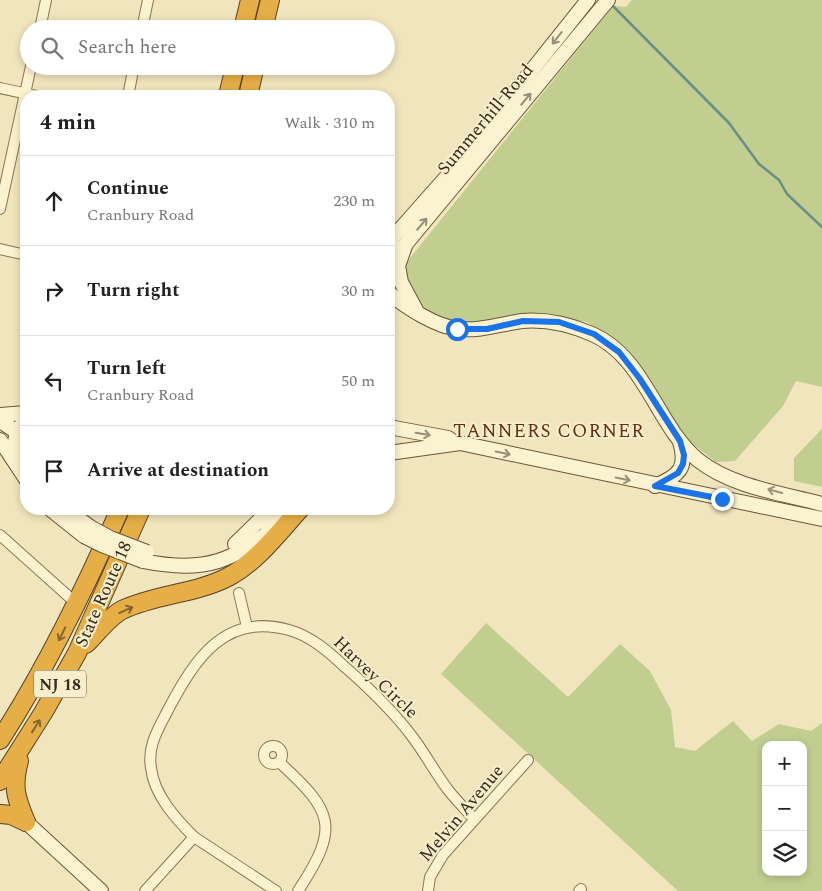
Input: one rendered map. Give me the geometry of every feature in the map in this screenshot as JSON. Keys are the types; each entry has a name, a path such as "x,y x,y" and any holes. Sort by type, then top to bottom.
{"highway":[{"path":"245,20 250,0"},
{"path":"265,20 270,0"},
{"path":"229,90 232,75"},
{"path":"249,90 253,75"},
{"name":"State Route 18","path":"2,735 27,698 77,604 117,515"},
{"name":"State Route 18","path":"0,781 77,654 138,515"},
{"path":"77,654 121,611 212,584 244,567 293,515"},
{"path":"22,747 14,778 15,790 26,822"},
{"path":"0,814 12,815 26,822"}],"main road":[{"name":"Summerhill Road","path":"395,235 450,173 588,0"},
{"name":"Summerhill Road","path":"395,254 405,245 604,5"},
{"path":"405,245 398,266 401,282 419,314"},
{"path":"395,297 419,314 457,329 487,329 523,321 559,322 594,334 619,352 640,379 680,441 698,459 732,480 822,504"},
{"path":"0,415 20,413"},
{"path":"0,422 17,432 20,438"},
{"path":"17,465 14,450 17,432 20,428"},
{"path":"395,428 448,438 455,443 655,486 822,519"},
{"path":"0,440 20,470"},
{"path":"655,486 678,473 683,464 684,455 680,441"},
{"path":"395,452 416,448 444,447 455,443"},
{"path":"60,515 87,531"},
{"path":"72,515 102,545 145,557 167,566 196,567 228,559 254,544 291,515"},
{"path":"235,544 266,515"},
{"path":"145,557 192,560 219,553 276,515"},
{"path":"26,822 101,891"}],"street":[{"path":"42,20 46,0"},
{"path":"144,20 148,0"},
{"path":"26,90 29,75"},
{"path":"129,90 132,75"},
{"path":"0,88 20,93"},
{"path":"0,209 20,117"},
{"path":"0,249 20,254"},
{"path":"0,535 77,604"},
{"path":"239,593 247,627"},
{"name":"Harvey Circle","path":"276,891 194,838 158,792 150,768 153,742 179,689 199,658 216,642 247,627 290,630 325,649 388,708 412,736 449,791 474,820"},
{"name":"Melvin Avenue","path":"428,891 435,866 528,760"},
{"path":"278,762 312,794 320,806 326,829 322,850 298,891"},
{"path":"145,891 194,838"}],"green space":[{"path":"632,0 822,0 822,387 796,381 783,406 735,461 716,462 690,442 669,415 644,372 624,348 587,322 529,314 484,323 456,323 422,311 407,284 406,263 613,6 626,7"},
{"path":"822,429 822,487 794,481 794,458"},
{"path":"486,623 568,697 620,644 650,671 671,710 675,747 695,751 733,721 752,741 779,724 811,731 822,723 822,891 678,891 441,674"}],"waterway":[{"path":"611,4 729,123 759,164 779,180 787,194 822,227"}],"district":[{"name":"TANNERS CORNER","path":"549,430"}],"route":[{"path":"457,329 487,329 523,321 559,322 594,334 619,352 640,379 666,423 680,441 684,455 683,464 678,473 655,486 722,499"}]}
